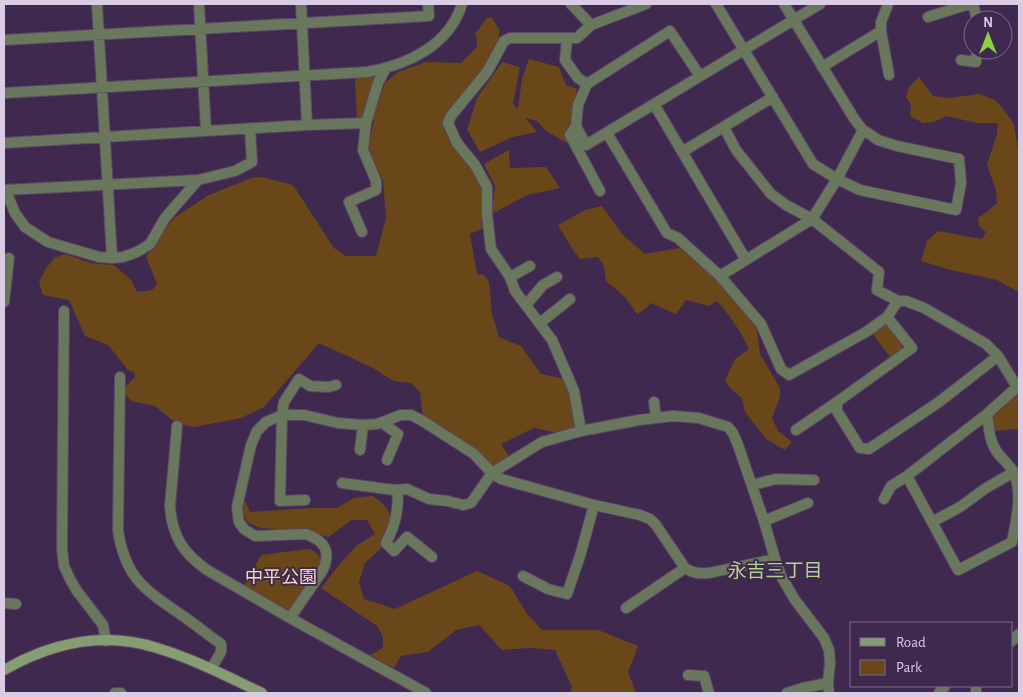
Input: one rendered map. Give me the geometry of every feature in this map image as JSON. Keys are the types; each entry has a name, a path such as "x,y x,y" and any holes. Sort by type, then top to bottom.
{"street":[{"path":"97,4 112,258"},
{"path":"199,4 206,131"},
{"path":"301,4 307,125"},
{"path":"4,40 429,16 428,4"},
{"path":"4,93 367,72 386,68 429,49 450,27 462,4"},
{"path":"570,4 591,25"},
{"path":"716,4 813,164 838,180 860,190 956,210 961,183 959,159 897,146 878,140 862,130 784,4"},
{"path":"576,126 586,145 820,4"},
{"path":"888,4 881,22 881,31 889,75"},
{"path":"928,18 969,4"},
{"path":"581,431 574,391 552,340 515,291 510,277 491,248 487,214 487,187 476,165 457,143 448,123 451,116 487,72 504,41 510,38 577,38 591,25 640,5"},
{"path":"600,191 570,135 576,126 578,105 588,84 670,31 700,76"},
{"path":"822,67 881,31"},
{"path":"568,39 565,60 578,78 588,84"},
{"path":"961,60 976,62 976,60"},
{"path":"362,232 348,202 376,190 376,181 363,150 366,123 378,83 386,68"},
{"path":"682,152 773,97"},
{"path":"654,104 746,260"},
{"path":"4,144 366,123"},
{"path":"724,127 736,150 771,194 812,220 879,272 877,290 898,301 906,301 924,308 986,344 998,356 1018,387 987,414 907,476 891,486 884,499"},
{"path":"198,180 165,218 150,244 137,252 123,257 112,258 99,257 48,242 25,227 15,212 5,190 198,180 235,171 252,162 250,129"},
{"path":"720,276 812,220 838,180 862,130"},
{"path":"607,133 667,233 678,238 720,276 761,324 781,369 789,375 866,332 887,317 898,301"},
{"path":"4,302 9,258"},
{"path":"510,277 530,266"},
{"path":"526,306 543,285 557,277"},
{"path":"540,323 570,299"},
{"path":"64,311 62,549 64,566 77,591 103,625 106,641"},
{"path":"796,430 912,348 887,317"},
{"path":"837,402 837,411 860,448 869,449 939,402 998,356"},
{"path":"120,377 118,530 120,545 130,570 142,586 221,644 221,652 211,669"},
{"path":"305,500 280,501 284,402 299,379 310,386 336,386"},
{"path":"654,402 656,418"},
{"path":"907,476 958,570 1012,542 1019,506 1019,492 1014,472 996,451 991,440 987,414"},
{"path":"290,618 323,570 326,564 326,550 321,542 306,534 256,536 244,529 239,522 237,507 251,445 257,431 266,422 282,415 304,415 338,423 363,425 384,422 401,415 410,415 474,454 501,480 650,519 685,568 690,572 698,574 709,573 775,559"},
{"path":"342,483 398,490 407,489 429,499 463,505 470,503 492,473 542,442 581,431 673,416 698,418 728,427 733,433 752,485 782,576 795,600 824,638 829,650 828,688 803,688 787,693"},
{"path":"384,422 385,425 398,434 387,460"},
{"path":"360,450 363,425"},
{"path":"177,426 170,506 173,528 184,550 207,570 426,693"},
{"path":"932,522 960,507 986,488 1014,472"},
{"path":"752,485 776,479 814,480"},
{"path":"398,490 398,510 393,530 386,543 394,551 407,537 432,557"},
{"path":"764,521 808,503"},
{"path":"523,576 548,589 567,594 594,505"},
{"path":"626,608 685,568"},
{"path":"4,603 16,604"},
{"path":"4,670 20,661 61,646 91,640 123,641 157,648 211,669 262,693"},
{"path":"688,675 704,676 709,693"},
{"path":"115,693 121,693"}],"green space":[{"path":"487,18 492,18 499,29 499,37 495,49 486,67 450,109 443,122 445,132 479,178 483,189 484,228 470,234 477,274 484,275 489,282 492,314 499,337 521,346 541,374 565,379 571,394 575,428 559,433 534,428 501,444 510,458 494,468 477,452 423,418 420,392 411,383 394,381 371,367 319,343 264,407 241,418 194,427 176,423 155,406 131,401 125,394 124,388 135,377 134,372 128,370 108,345 85,336 69,300 43,295 39,282 45,270 54,258 65,254 91,263 114,265 131,280 137,292 152,290 157,284 146,257 175,217 209,195 251,178 262,177 293,185 334,248 346,256 376,256 386,218 383,180 368,154 375,111 385,83 398,72 426,62 461,63 477,47 475,34"},
{"path":"529,59 559,67 566,85 577,89 572,118 566,133 567,143 545,130 537,121 525,118 537,132 513,137 480,152 467,130 477,98 502,62 520,67 513,104 518,109 522,79"},
{"path":"374,77 377,79 362,119 357,119 355,78"},
{"path":"919,77 933,96 950,98 979,94 995,100 1014,124 1019,155 1019,292 997,280 921,261 927,241 938,231 982,239 986,232 979,226 978,218 997,203 996,190 987,165 997,134 998,123 977,123 946,116 934,122 923,123 910,116 911,105 906,97 909,87"},
{"path":"509,150 510,168 546,167 560,188 527,195 492,214 495,186 484,164"},
{"path":"602,206 623,235 645,254 680,248 722,285 745,312 757,330 760,354 780,388 780,397 772,418 778,431 792,442 785,450 766,439 745,412 742,398 730,388 725,380 735,359 749,349 735,324 717,301 709,306 686,300 676,314 651,303 637,314 625,297 606,281 604,266 598,257 580,259 573,250 558,225 585,210"},
{"path":"882,324 887,325 902,344 902,349 890,357 872,333"},
{"path":"1018,393 1019,429 995,431 993,418 995,414"},
{"path":"373,496 384,505 390,514 391,539 365,563 359,582 364,599 395,609 477,571 510,586 527,614 542,630 598,630 638,646 628,672 636,693 570,693 572,687 555,650 530,648 502,650 479,625 456,630 428,652 401,656 394,668 370,655 383,648 383,637 377,626 321,588 356,546 375,534 367,520 351,520 329,537 308,531 261,528 248,523 241,510 244,499 250,512 337,508 354,498"},
{"name":"中平公園","path":"308,549 318,554 321,564 292,610 286,610 244,586 261,555"}],"district":[{"name":"永吉三丁目","path":"775,571"}]}
